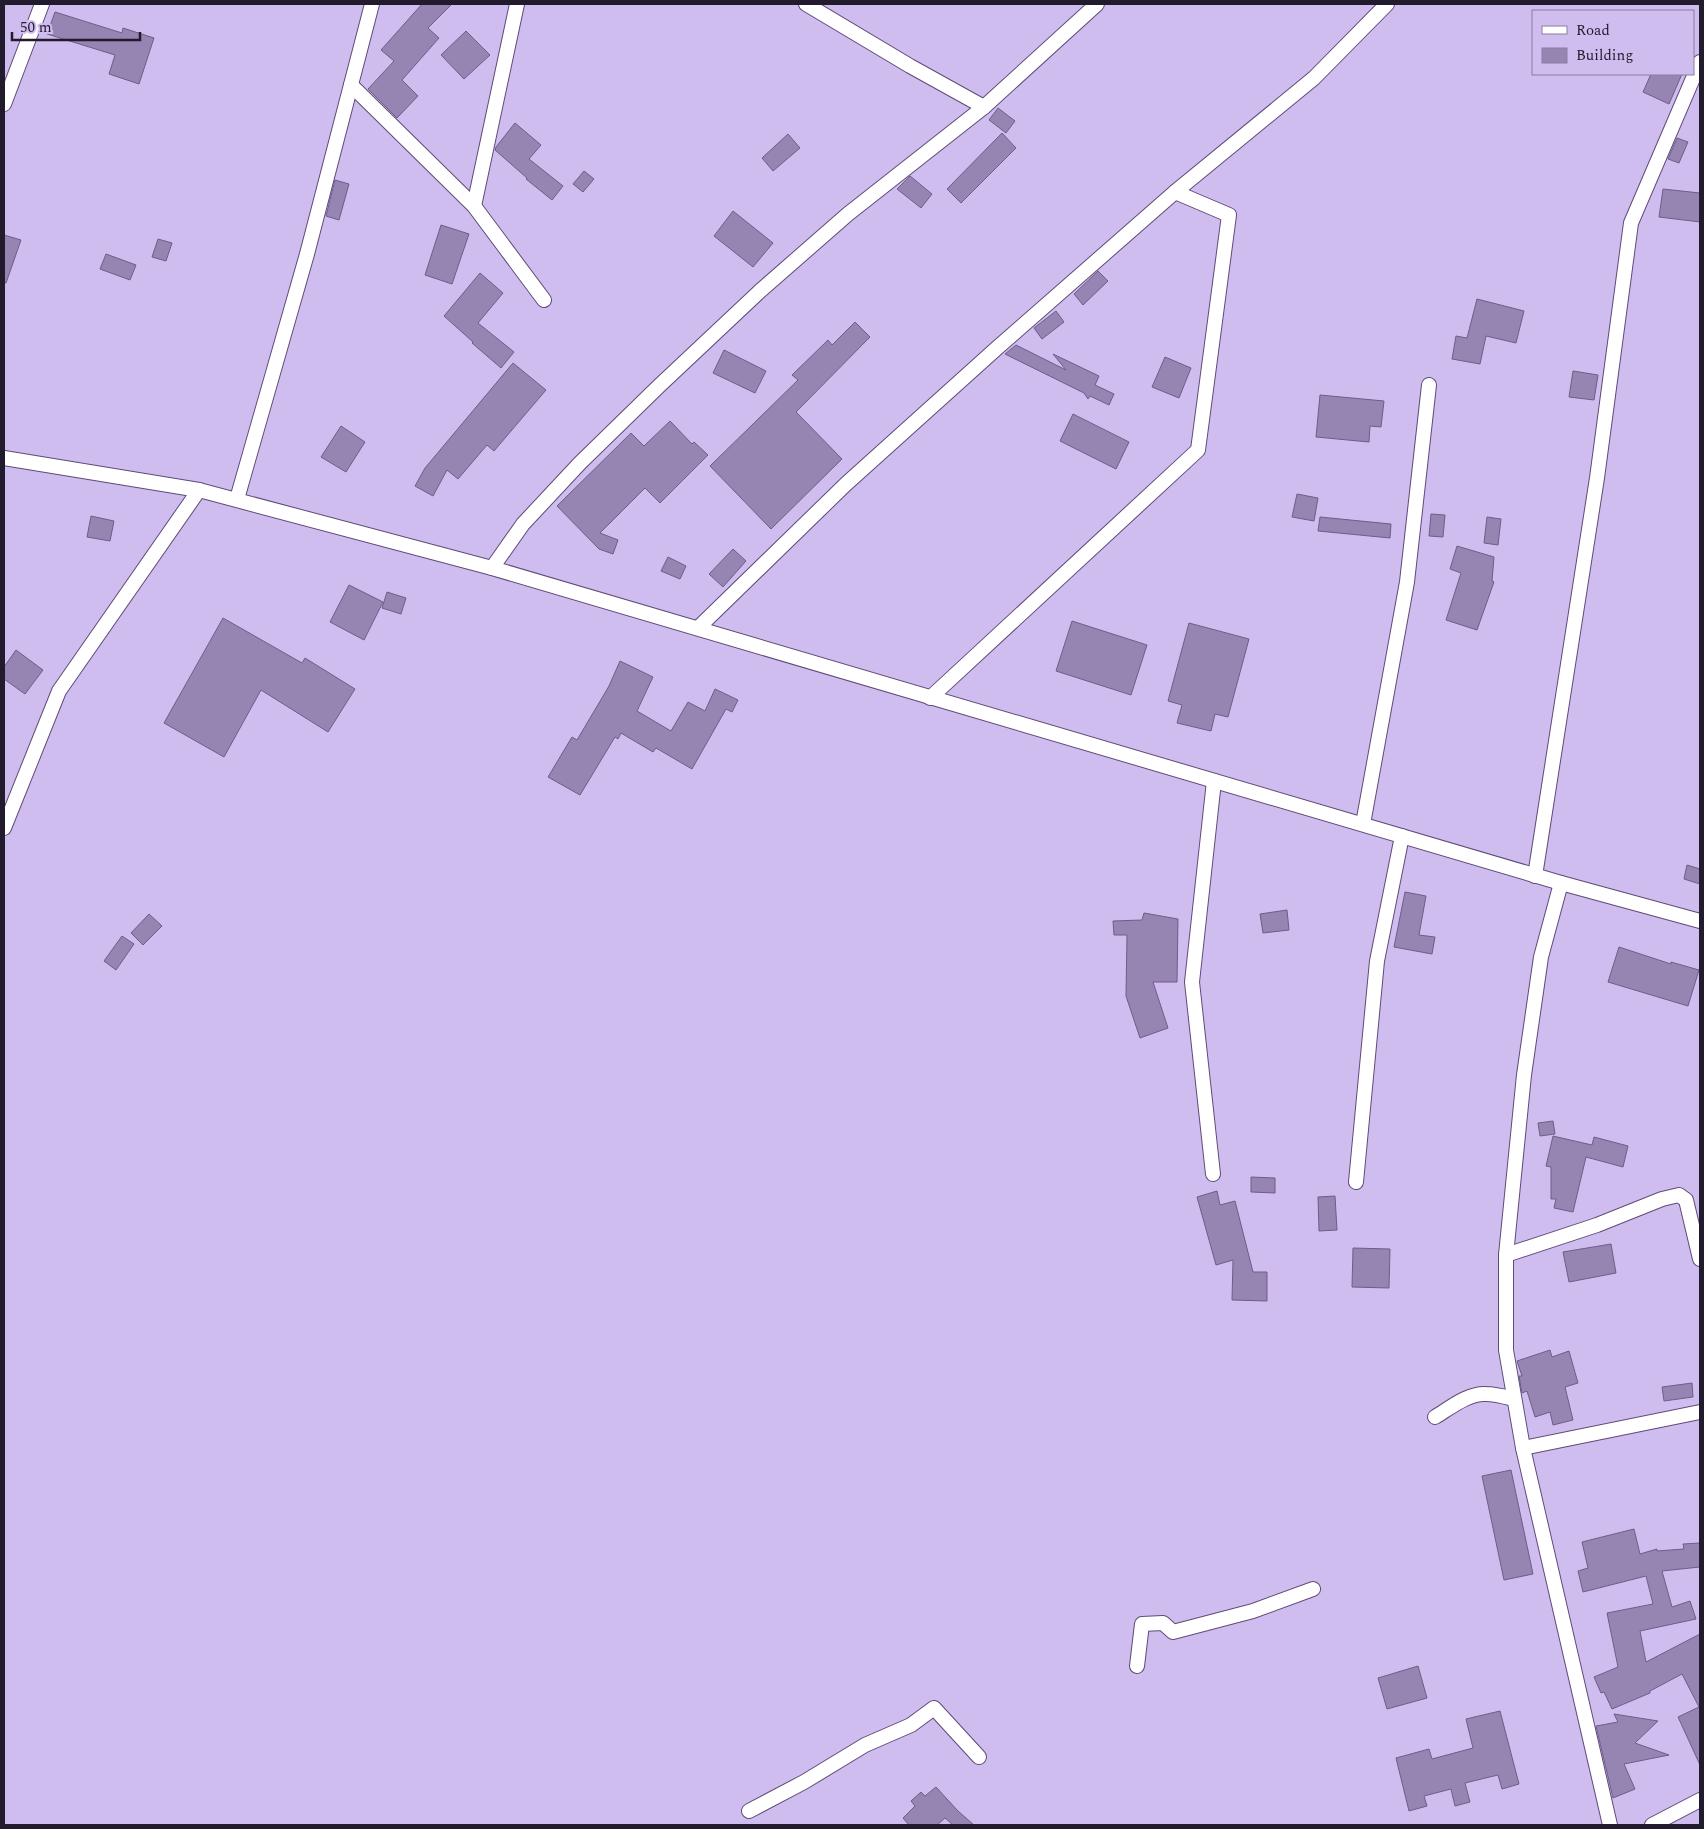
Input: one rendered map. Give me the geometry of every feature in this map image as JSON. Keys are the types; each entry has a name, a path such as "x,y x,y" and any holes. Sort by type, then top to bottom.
{"street":[{"path":"4,104 42,4"},
{"path":"237,499 307,254 372,4"},
{"path":"474,206 517,4"},
{"path":"806,4 910,66 984,107"},
{"path":"492,568 523,524 580,463 760,291 848,214 984,107 1097,4"},
{"path":"698,628 846,484 1175,192 1314,78 1387,4"},
{"path":"1535,876 1595,488 1631,223 1700,62"},
{"path":"351,85 474,206 544,300"},
{"path":"930,698 1198,450 1229,215 1175,192"},
{"path":"1363,824 1407,582 1429,385"},
{"path":"4,458 199,490 492,568 1535,876 1700,921"},
{"path":"4,828 59,691 199,490"},
{"path":"1213,1174 1192,982 1214,781"},
{"path":"1356,1182 1376,961 1402,836"},
{"path":"1561,883 1541,957 1524,1075 1506,1255 1506,1350 1524,1448 1610,1825"},
{"path":"1506,1255 1597,1225 1662,1199 1679,1195 1686,1200 1700,1259"},
{"path":"1435,1417 1460,1401 1474,1396 1486,1394 1514,1399"},
{"path":"1524,1448 1700,1412"},
{"path":"1137,1666 1142,1624 1163,1623 1173,1632 1253,1611 1314,1590"},
{"path":"749,1810 804,1782 865,1745 911,1725 934,1708 979,1757"},
{"path":"1652,1825 1700,1800"}],"building":[{"path":"422,4 452,4 428,28 439,38 402,80 418,96 397,118 368,89 394,61 381,50"},
{"path":"55,12 122,33 123,28 154,38 139,84 109,74 115,55 47,34"},
{"path":"466,31 490,55 464,79 441,55"},
{"path":"1651,75 1682,75 1669,104 1643,92"},
{"path":"998,108 1015,121 1006,133 989,120"},
{"path":"515,123 541,145 529,159 563,186 552,200 495,150"},
{"path":"1002,133 1016,148 961,203 947,189"},
{"path":"788,134 800,148 773,171 762,158"},
{"path":"1677,138 1688,142 1679,163 1668,159"},
{"path":"584,171 594,179 583,192 573,184"},
{"path":"910,176 932,194 921,208 897,189"},
{"path":"335,180 349,184 339,220 326,216"},
{"path":"1663,189 1700,193 1700,222 1659,217"},
{"path":"733,211 773,243 753,267 714,236"},
{"path":"441,225 469,234 452,284 425,275"},
{"path":"4,235 21,240 6,283 4,283"},
{"path":"158,239 172,243 166,261 152,257"},
{"path":"106,254 136,265 130,280 100,269"},
{"path":"1098,271 1108,281 1083,305 1074,294"},
{"path":"480,273 503,293 478,323 514,352 501,368 444,316"},
{"path":"1477,299 1524,311 1516,343 1486,336 1480,364 1452,359 1456,336 1467,338"},
{"path":"1056,311 1064,322 1042,339 1034,328"},
{"path":"855,322 870,337 796,412 842,459 771,529 710,466 798,380 792,375 828,340 832,345"},
{"path":"1016,345 1066,370 1053,354 1099,376 1095,385 1114,394 1109,405 1090,396 1088,399 1084,393 1005,354"},
{"path":"724,350 766,371 755,393 713,373"},
{"path":"1165,357 1191,368 1179,398 1152,387"},
{"path":"513,363 546,390 494,451 487,445 458,479 447,470 433,496 415,486 425,468"},
{"path":"1573,371 1598,375 1594,400 1569,397"},
{"path":"1320,395 1384,401 1381,427 1370,426 1369,442 1316,437"},
{"path":"1073,414 1129,442 1116,469 1060,441"},
{"path":"670,421 692,444 694,442 708,455 660,503 645,488 600,533 618,540 613,554 599,549 557,506 631,433 644,446"},
{"path":"341,426 365,442 346,472 321,457"},
{"path":"1297,494 1318,498 1314,521 1292,517"},
{"path":"1431,514 1445,515 1443,537 1429,536"},
{"path":"91,516 114,521 110,541 87,537"},
{"path":"1320,517 1391,524 1390,538 1318,531"},
{"path":"1487,517 1501,519 1498,545 1484,543"},
{"path":"1457,546 1494,557 1492,581 1494,582 1477,630 1446,620 1461,573 1450,569"},
{"path":"733,549 746,561 723,587 709,574"},
{"path":"668,557 686,566 680,579 661,571"},
{"path":"349,585 383,602 364,640 330,622"},
{"path":"387,592 406,598 401,614 382,608"},
{"path":"223,618 302,663 305,658 355,689 328,732 261,690 224,757 164,723"},
{"path":"1072,621 1147,645 1131,695 1056,671"},
{"path":"1189,623 1249,639 1228,717 1215,714 1211,731 1177,723 1182,705 1168,701"},
{"path":"16,650 43,670 25,694 4,679 4,667"},
{"path":"620,661 653,677 637,711 671,731 688,702 705,711 715,689 738,700 732,712 726,709 692,769 656,748 653,752 621,733 618,739 615,737 580,795 548,777 572,737 577,740 609,686"},
{"path":"1687,865 1700,869 1700,884 1684,879"},
{"path":"1405,892 1426,896 1419,935 1435,937 1432,954 1394,947"},
{"path":"1287,910 1289,930 1263,933 1260,914"},
{"path":"1144,913 1178,919 1177,982 1153,982 1168,1028 1140,1038 1126,996 1127,935 1114,935 1113,921 1142,920"},
{"path":"149,914 162,926 143,945 131,933"},
{"path":"122,936 134,944 116,970 104,961"},
{"path":"1619,947 1671,964 1671,962 1699,970 1688,1006 1608,982"},
{"path":"1553,1121 1555,1134 1540,1136 1538,1123"},
{"path":"1553,1136 1592,1145 1594,1137 1628,1146 1623,1167 1586,1157 1573,1212 1554,1208 1556,1199 1551,1199 1551,1167 1546,1166"},
{"path":"1251,1177 1275,1178 1275,1193 1251,1192"},
{"path":"1217,1191 1220,1205 1235,1201 1253,1272 1267,1272 1267,1301 1232,1300 1233,1260 1216,1265 1197,1197"},
{"path":"1335,1196 1337,1230 1319,1231 1318,1197"},
{"path":"1611,1244 1616,1273 1569,1282 1563,1252"},
{"path":"1353,1248 1390,1249 1389,1288 1352,1287"},
{"path":"1550,1350 1552,1357 1569,1351 1578,1383 1565,1387 1573,1420 1553,1425 1550,1412 1535,1417 1527,1391 1522,1393 1519,1376 1522,1376 1517,1361"},
{"path":"1692,1383 1693,1397 1664,1401 1662,1387"},
{"path":"1511,1470 1533,1574 1504,1580 1482,1476"},
{"path":"1634,1529 1640,1554 1657,1549 1657,1551 1684,1549 1683,1544 1700,1543 1700,1567 1662,1571 1672,1607 1690,1601 1696,1619 1640,1631 1646,1662 1700,1634 1700,1765 1678,1717 1699,1707 1682,1674 1650,1691 1650,1693 1612,1709 1604,1692 1601,1693 1594,1677 1618,1667 1607,1613 1653,1604 1646,1576 1583,1592 1578,1571 1588,1568 1582,1542"},
{"path":"1418,1666 1427,1698 1387,1709 1378,1678"},
{"path":"1500,1711 1519,1784 1502,1789 1498,1775 1465,1783 1470,1802 1455,1806 1451,1789 1424,1796 1427,1806 1409,1811 1396,1758 1429,1749 1432,1759 1473,1748 1466,1719"},
{"path":"1614,1714 1658,1721 1635,1743 1669,1755 1624,1764 1635,1789 1613,1798 1596,1726 1618,1722"},
{"path":"936,1787 974,1825 953,1825 945,1818 937,1825 909,1825 903,1818 915,1806 911,1801 921,1792 925,1796"}]}
